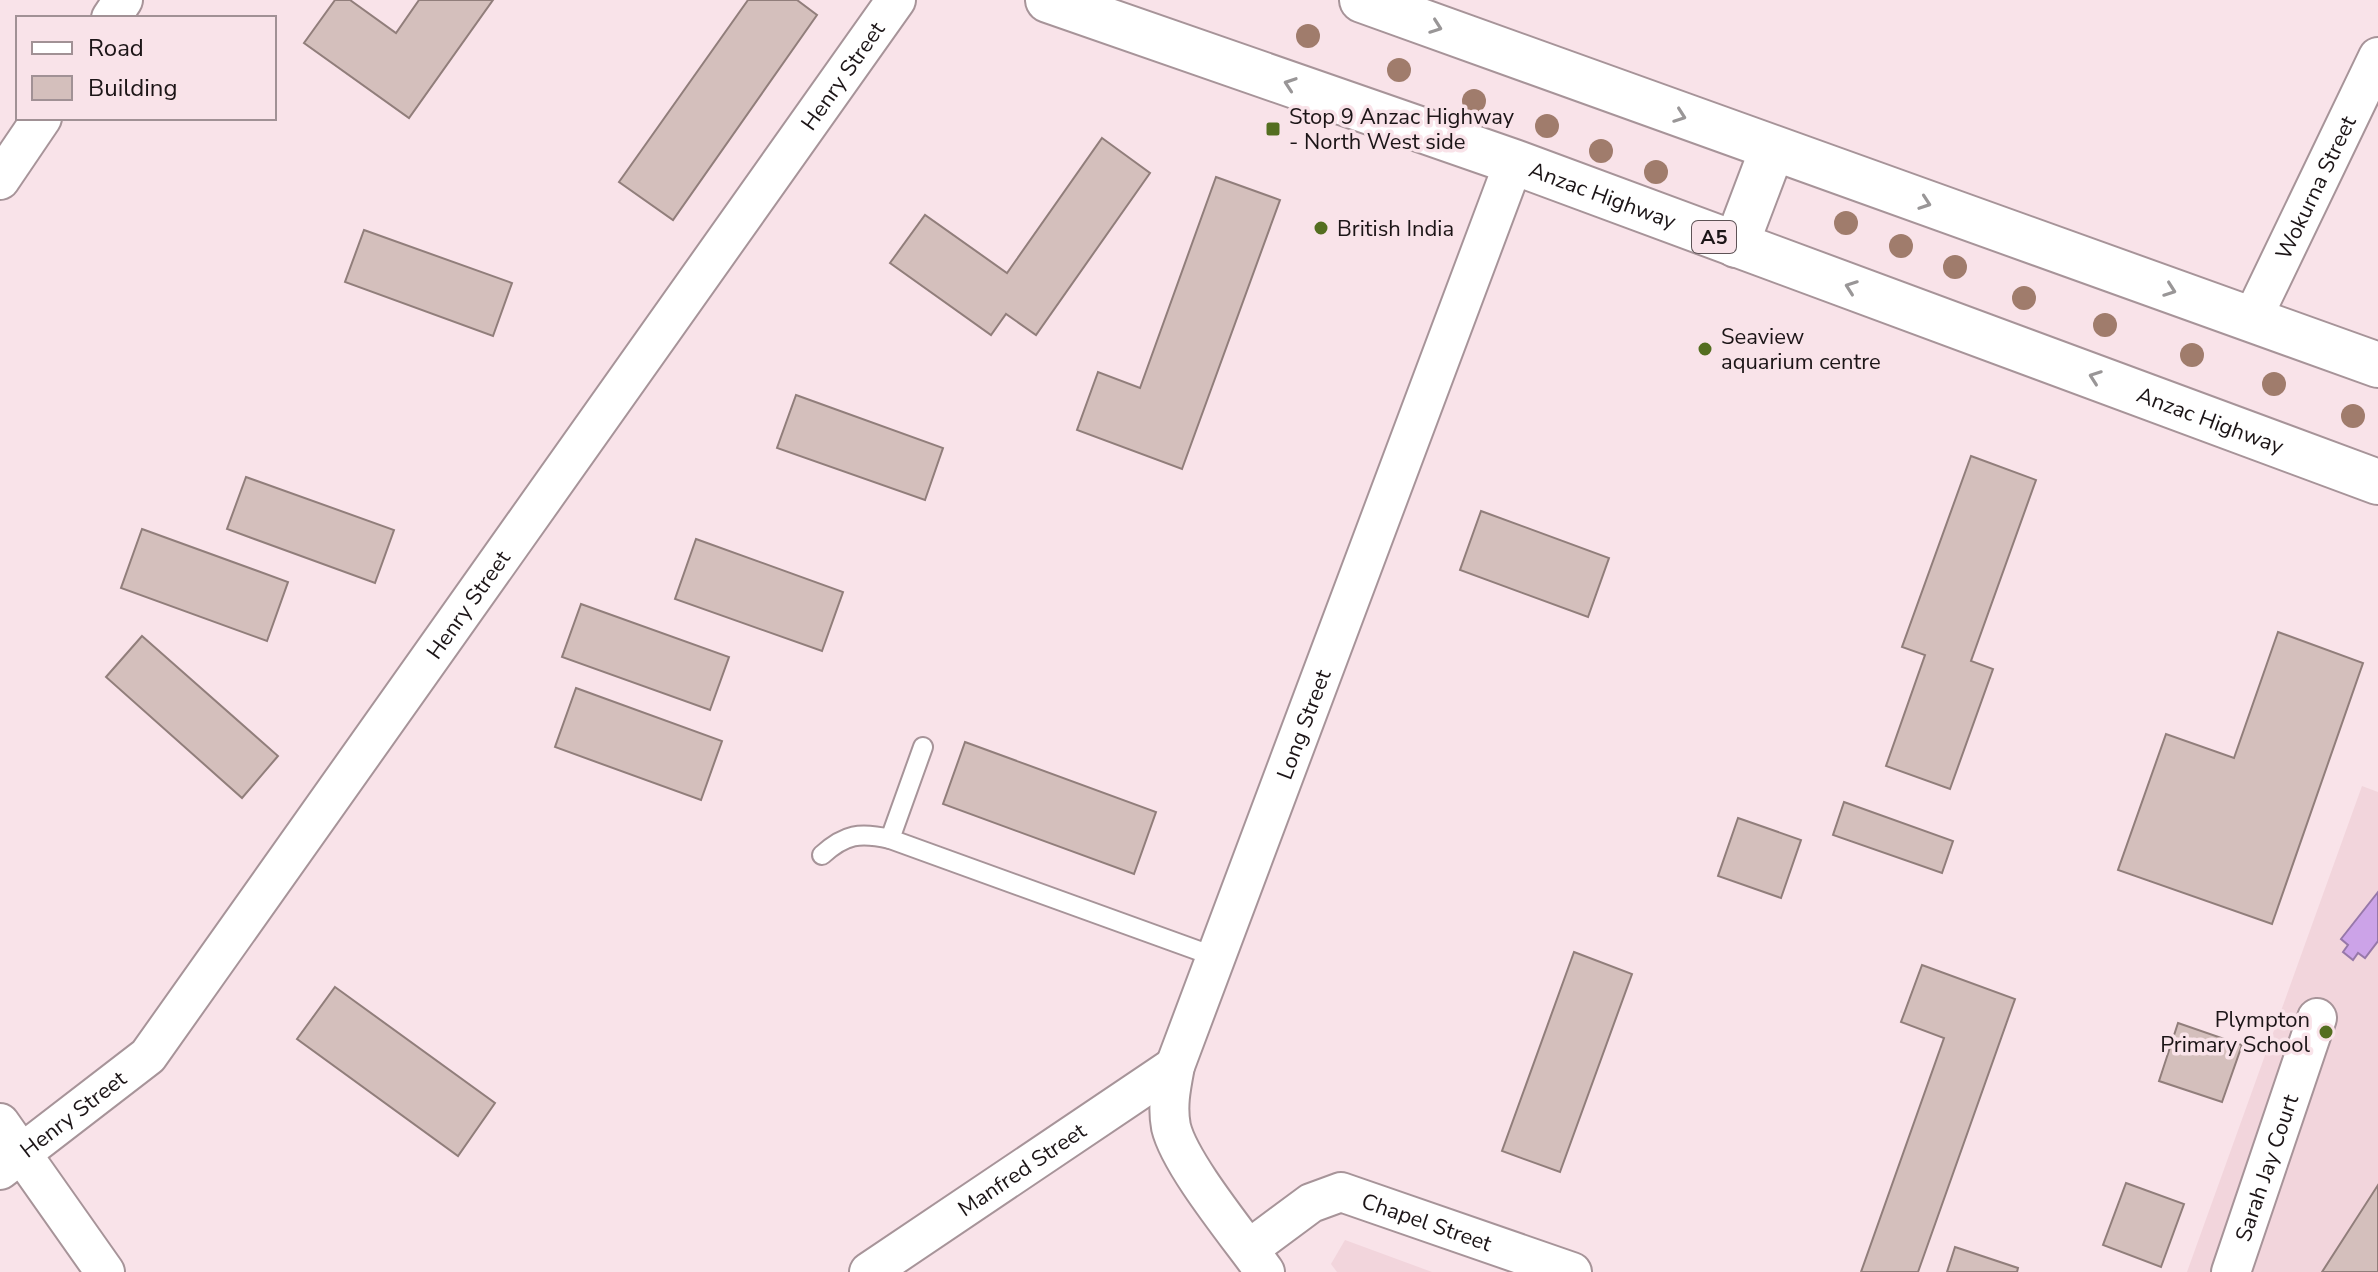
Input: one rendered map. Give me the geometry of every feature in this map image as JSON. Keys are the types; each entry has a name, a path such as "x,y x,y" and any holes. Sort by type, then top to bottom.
{"highway":[{"name":"Anzac Highway","path":"1048,0 1514,162 2378,482"},
{"path":"1362,0 1772,150 2378,365"},
{"path":"1736,245 1772,150"}],"street":[{"name":"Henry Street","path":"11,1162 148,1056 896,0"},
{"name":"Wokurna Street","path":"2252,319 2378,57"},
{"path":"0,180 41,120"},
{"name":"Long Street","path":"1257,1261 1187,1161 1172,1129 1168,1098 1175,1066 1514,162"},
{"name":"Sarah Jay Court","path":"2231,1272 2317,1018"},
{"name":"Manfred Street","path":"869,1272 1175,1066"},
{"path":"0,1123 11,1162 105,1272"},
{"name":"Chapel Street","path":"1257,1261 1311,1203 1341,1192 1572,1272"}],"lane":[{"path":"890,839 923,747"},
{"path":"822,855 836,843 859,832 890,839 1216,957"}],"shaded area":[{"name":"Plympton Primary School","path":"2362,786 2378,792 2378,1272 2187,1272"},
{"path":"2378,892 2378,941 2365,958 2358,953 2353,960 2343,952 2348,945 2341,939"},
{"path":"1345,1240 1432,1272 1337,1272 1331,1264"}],"building":[{"path":"335,0 350,0 396,33 419,0 493,0 409,118 304,43"},
{"path":"748,0 797,0 817,15 673,220 619,182"},
{"path":"1102,138 1150,173 1036,335 1006,314 991,335 890,263 925,215 1007,273"},
{"path":"1216,177 1280,200 1182,469 1077,430 1098,372 1140,388"},
{"path":"364,230 512,283 493,336 345,282"},
{"path":"796,395 943,448 925,500 777,448"},
{"path":"1971,456 2036,480 1971,661 1993,669 1950,789 1886,766 1925,655 1902,647"},
{"path":"246,477 394,530 375,583 227,529"},
{"path":"1481,511 1609,558 1588,617 1460,570"},
{"path":"142,529 288,582 267,641 121,588"},
{"path":"696,539 843,592 822,651 675,599"},
{"path":"581,604 729,657 710,710 562,657"},
{"path":"2278,632 2363,663 2272,924 2118,870 2166,734 2234,758"},
{"path":"142,636 278,756 242,798 106,677"},
{"path":"576,688 722,741 701,800 555,747"},
{"path":"965,742 1156,812 1134,874 943,804"},
{"path":"1844,802 1953,841 1942,873 1833,835"},
{"path":"1738,818 1801,840 1781,898 1718,876"},
{"path":"1574,952 1632,974 1560,1172 1502,1151"},
{"path":"1922,965 2015,999 1918,1272 1861,1272 1944,1038 1901,1022"},
{"path":"335,987 495,1103 458,1156 297,1039"},
{"path":"2178,1023 2242,1045 2222,1102 2159,1081"},
{"path":"2126,1183 2184,1204 2161,1267 2103,1245"},
{"path":"2378,1185 2378,1272 2322,1272"},
{"path":"1955,1247 2018,1268 2017,1272 1947,1272"}],"place":[{"name":"Stop 9 Anzac Highway - North West side","path":"1273,129"},
{"name":"British India","path":"1321,228"},
{"name":"Seaview aquarium centre","path":"1705,349"},
{"name":"Plympton Primary School","path":"2326,1032"}]}
